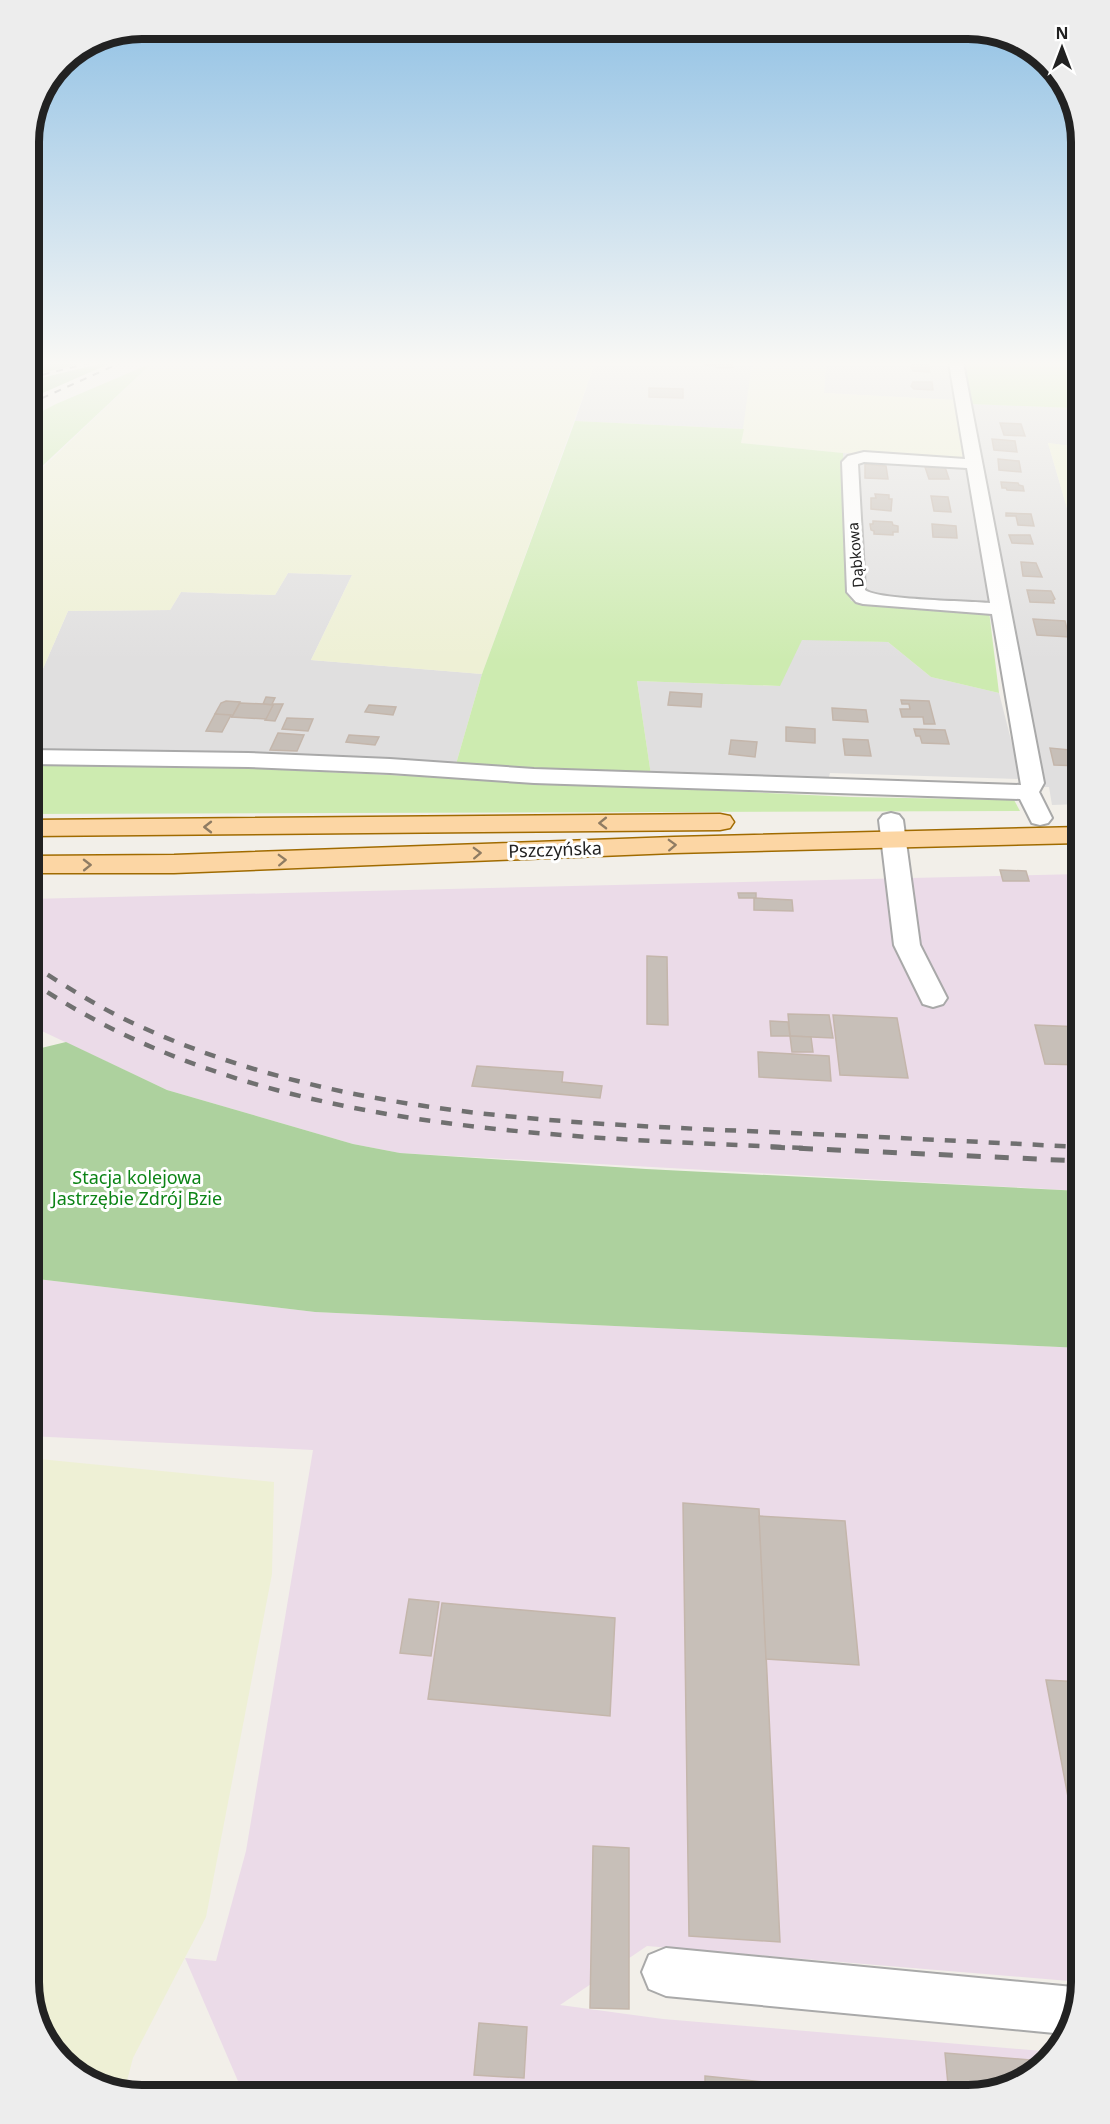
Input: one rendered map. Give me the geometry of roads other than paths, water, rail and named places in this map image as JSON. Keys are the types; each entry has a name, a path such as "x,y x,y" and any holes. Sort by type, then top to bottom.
{"main road":[{"name":"Pszczyńska","path":"39,865 186,863 892,830 1040,818 1071,818"},
{"name":"Pszczyńska","path":"39,828 892,830 1071,835"}],"street":[{"name":"Dąbkowa","path":"850,462 856,592 863,598 887,601 1001,609"},
{"name":"Dąbkowa","path":"940,462 975,464"},
{"path":"975,464 1033,783 1028,792"},
{"path":"39,757 248,760 390,766 534,776 1028,792"},
{"path":"1028,792 1040,818"},
{"path":"892,830 907,945 933,998"},
{"path":"666,1972 1067,2010"}],"railway":[{"path":"39,969 123,1018 207,1054 278,1076 351,1093 424,1106 573,1122 1071,1147"},
{"path":"39,986 115,1030 207,1069 303,1097 402,1116 503,1130 604,1138 803,1148"},
{"path":"771,1147 1071,1161"}],"park label":[{"name":"Stacja kolejowa Jastrzębie Zdrój Bzie","path":"137,1188"}]}
